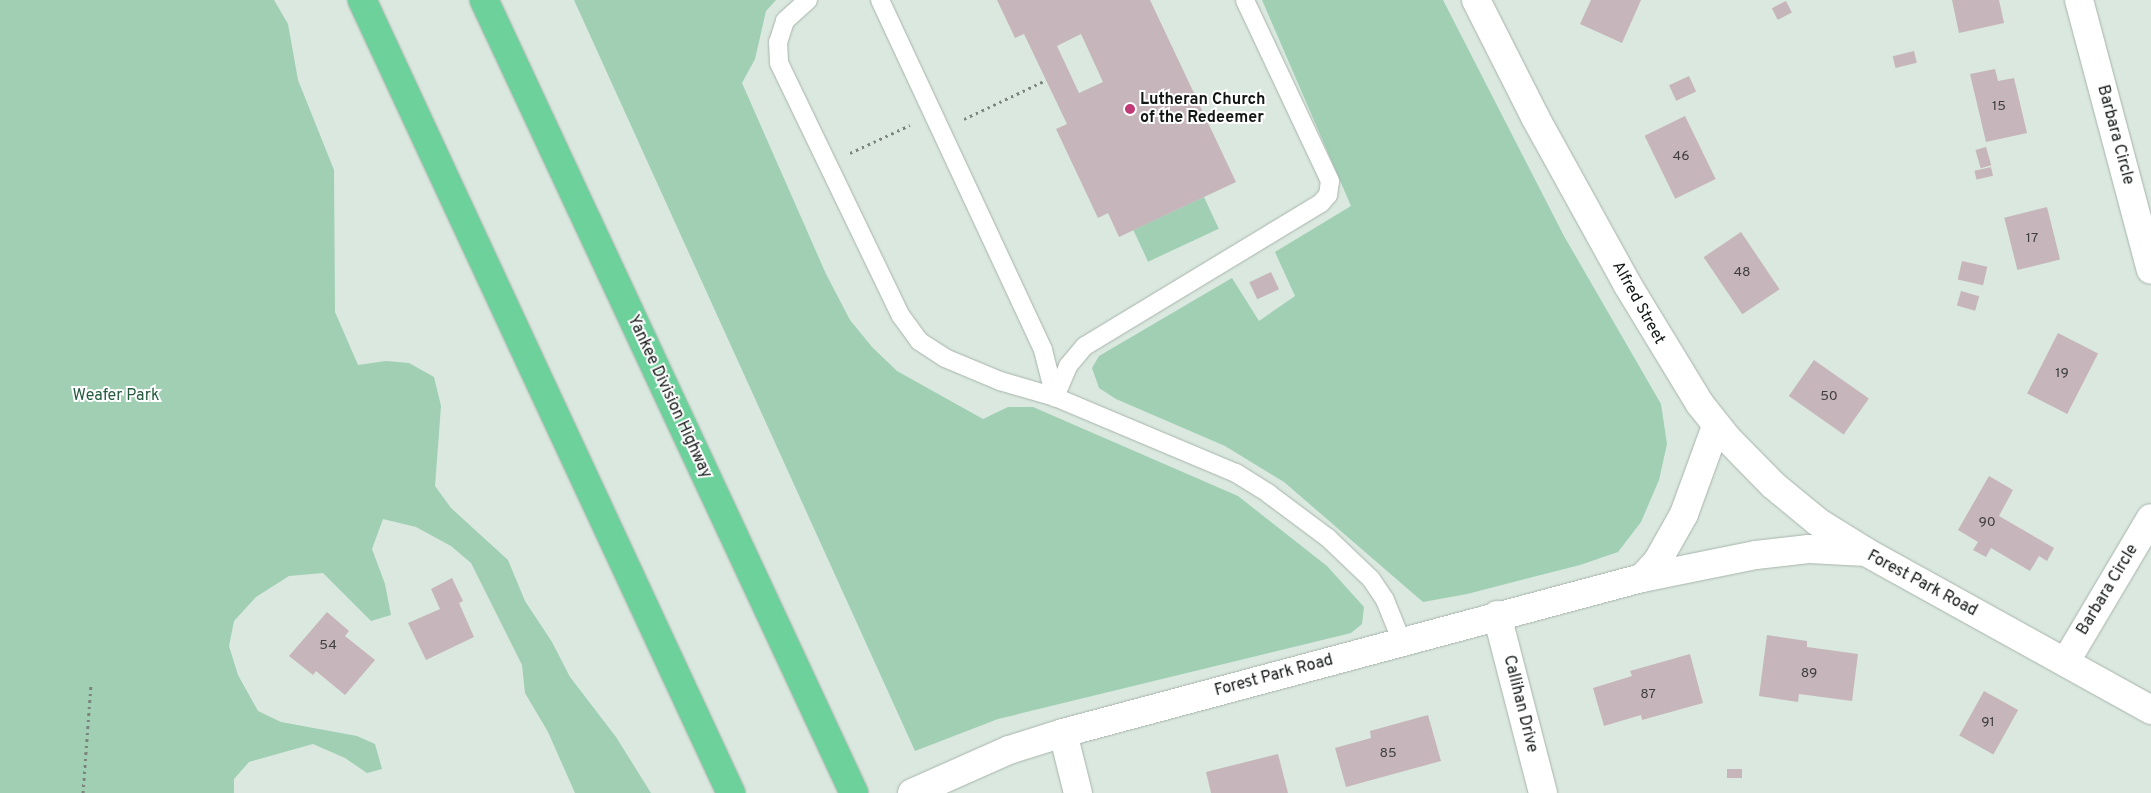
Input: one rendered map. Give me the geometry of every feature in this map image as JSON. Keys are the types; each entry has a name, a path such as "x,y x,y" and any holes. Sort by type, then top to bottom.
{"highway":[{"path":"362,0 728,786"},
{"name":"Yankee Division Highway","path":"484,0 854,793"}],"street":[{"name":"Alfred Street","path":"1476,0 1534,117 1642,310 1716,426 1795,505 1866,552"},
{"name":"Barbara Circle","path":"2079,0 2151,270"},
{"path":"1642,578 1657,562 1684,514 1716,426"},
{"name":"Barbara Circle","path":"2066,661 2151,518"},
{"name":"Forest Park Road","path":"912,793 1009,750 1063,733 1497,615 1642,578 1777,552 1825,549 1866,552 2066,661 2151,710"},
{"name":"Callihan Drive","path":"1497,615 1543,793"},
{"path":"1063,733 1078,793"}],"lane":[{"path":"808,0 785,21 778,42 779,63 901,316 918,341 945,358 1000,381 1055,397 1236,474 1297,514 1371,579 1385,600 1402,642"},
{"path":"880,0 1043,350 1055,397"},
{"path":"1055,397 1068,366 1085,346 1321,203 1328,195 1330,181 1245,0"}],"path":[{"path":"827,164 1046,80"},
{"path":"83,793 91,683"}],"green space":[{"name":"Weafer Park","path":"0,0 274,0 288,24 298,80 334,170 335,312 358,365 386,361 409,363 434,377 441,406 435,486 451,508 508,560 525,601 552,642 570,677 616,737 651,793 575,793 548,732 525,693 522,665 471,563 451,546 416,527 383,519 372,549 385,584 391,615 371,621 323,573 289,576 256,597 234,621 229,646 238,675 258,711 281,722 357,736 375,744 382,769 367,773 345,758 313,744 249,762 234,779 234,793 0,793"},
{"path":"574,0 776,0 766,11 755,59 742,83 826,274 850,320 872,347 897,371 983,419 1008,407 1033,407 1238,496 1327,566 1364,607 1362,624 1351,633 998,719 915,751"},
{"path":"1262,0 1443,0 1564,236 1661,404 1667,444 1659,480 1641,522 1618,552 1580,565 1467,594 1423,602 1284,482 1225,446 1116,399 1099,388 1092,368 1099,356 1232,278 1259,321 1295,296 1275,252 1351,206"},
{"path":"1204,197 1219,229 1148,262 1133,230"}],"building":[{"name":"Lutheran Church of the Redeemer","path":"997,0 1150,0 1236,182 1119,237 1108,213 1098,218 1056,129 1067,124 1024,34 1015,38","holes":["1081,34 1103,82 1079,93 1057,46"]},
{"path":"1591,0 1641,0 1622,43 1580,24"},
{"path":"1952,0 1999,0 2004,23 1959,33"},
{"path":"1786,1 1792,13 1778,20 1772,8"},
{"path":"1914,51 1917,63 1896,68 1893,56"},
{"path":"1995,69 1998,81 2014,78 2027,133 1986,142 1970,74"},
{"path":"1689,76 1696,91 1676,101 1669,85"},
{"path":"1685,116 1716,179 1675,199 1645,136"},
{"path":"1986,147 1991,165 1981,168 1975,150"},
{"path":"1991,167 1993,176 1976,180 1974,171"},
{"path":"2047,207 2060,259 2017,270 2004,218"},
{"path":"1741,232 1780,289 1742,314 1704,257"},
{"path":"1962,261 1987,267 1983,285 1958,280"},
{"path":"1271,272 1279,289 1257,299 1249,282"},
{"path":"1961,291 1979,296 1975,311 1957,305"},
{"path":"2058,333 2098,353 2067,414 2027,394"},
{"path":"1814,360 1869,398 1844,434 1789,396"},
{"path":"1989,476 2013,490 1999,516 2054,548 2047,561 2039,556 2030,571 1991,548 1986,557 1973,550 1978,542 1958,530"},
{"path":"452,578 463,601 459,603 474,637 426,660 408,623 440,609 431,589"},
{"path":"327,612 349,631 345,636 375,660 345,695 316,671 313,675 289,656"},
{"path":"1767,635 1807,641 1807,647 1858,654 1852,701 1799,694 1798,702 1759,696"},
{"path":"1690,654 1703,703 1642,720 1641,715 1604,726 1593,688 1632,676 1630,671"},
{"path":"1984,691 2018,710 1993,755 1959,736"},
{"path":"1428,715 1441,761 1346,787 1335,748 1371,738 1370,731"},
{"path":"1278,754 1288,793 1211,793 1206,772"},
{"path":"1727,769 1742,769 1742,778 1727,778"}],"place":[{"name":"Lutheran Church of the Redeemer","path":"1130,109"}]}
